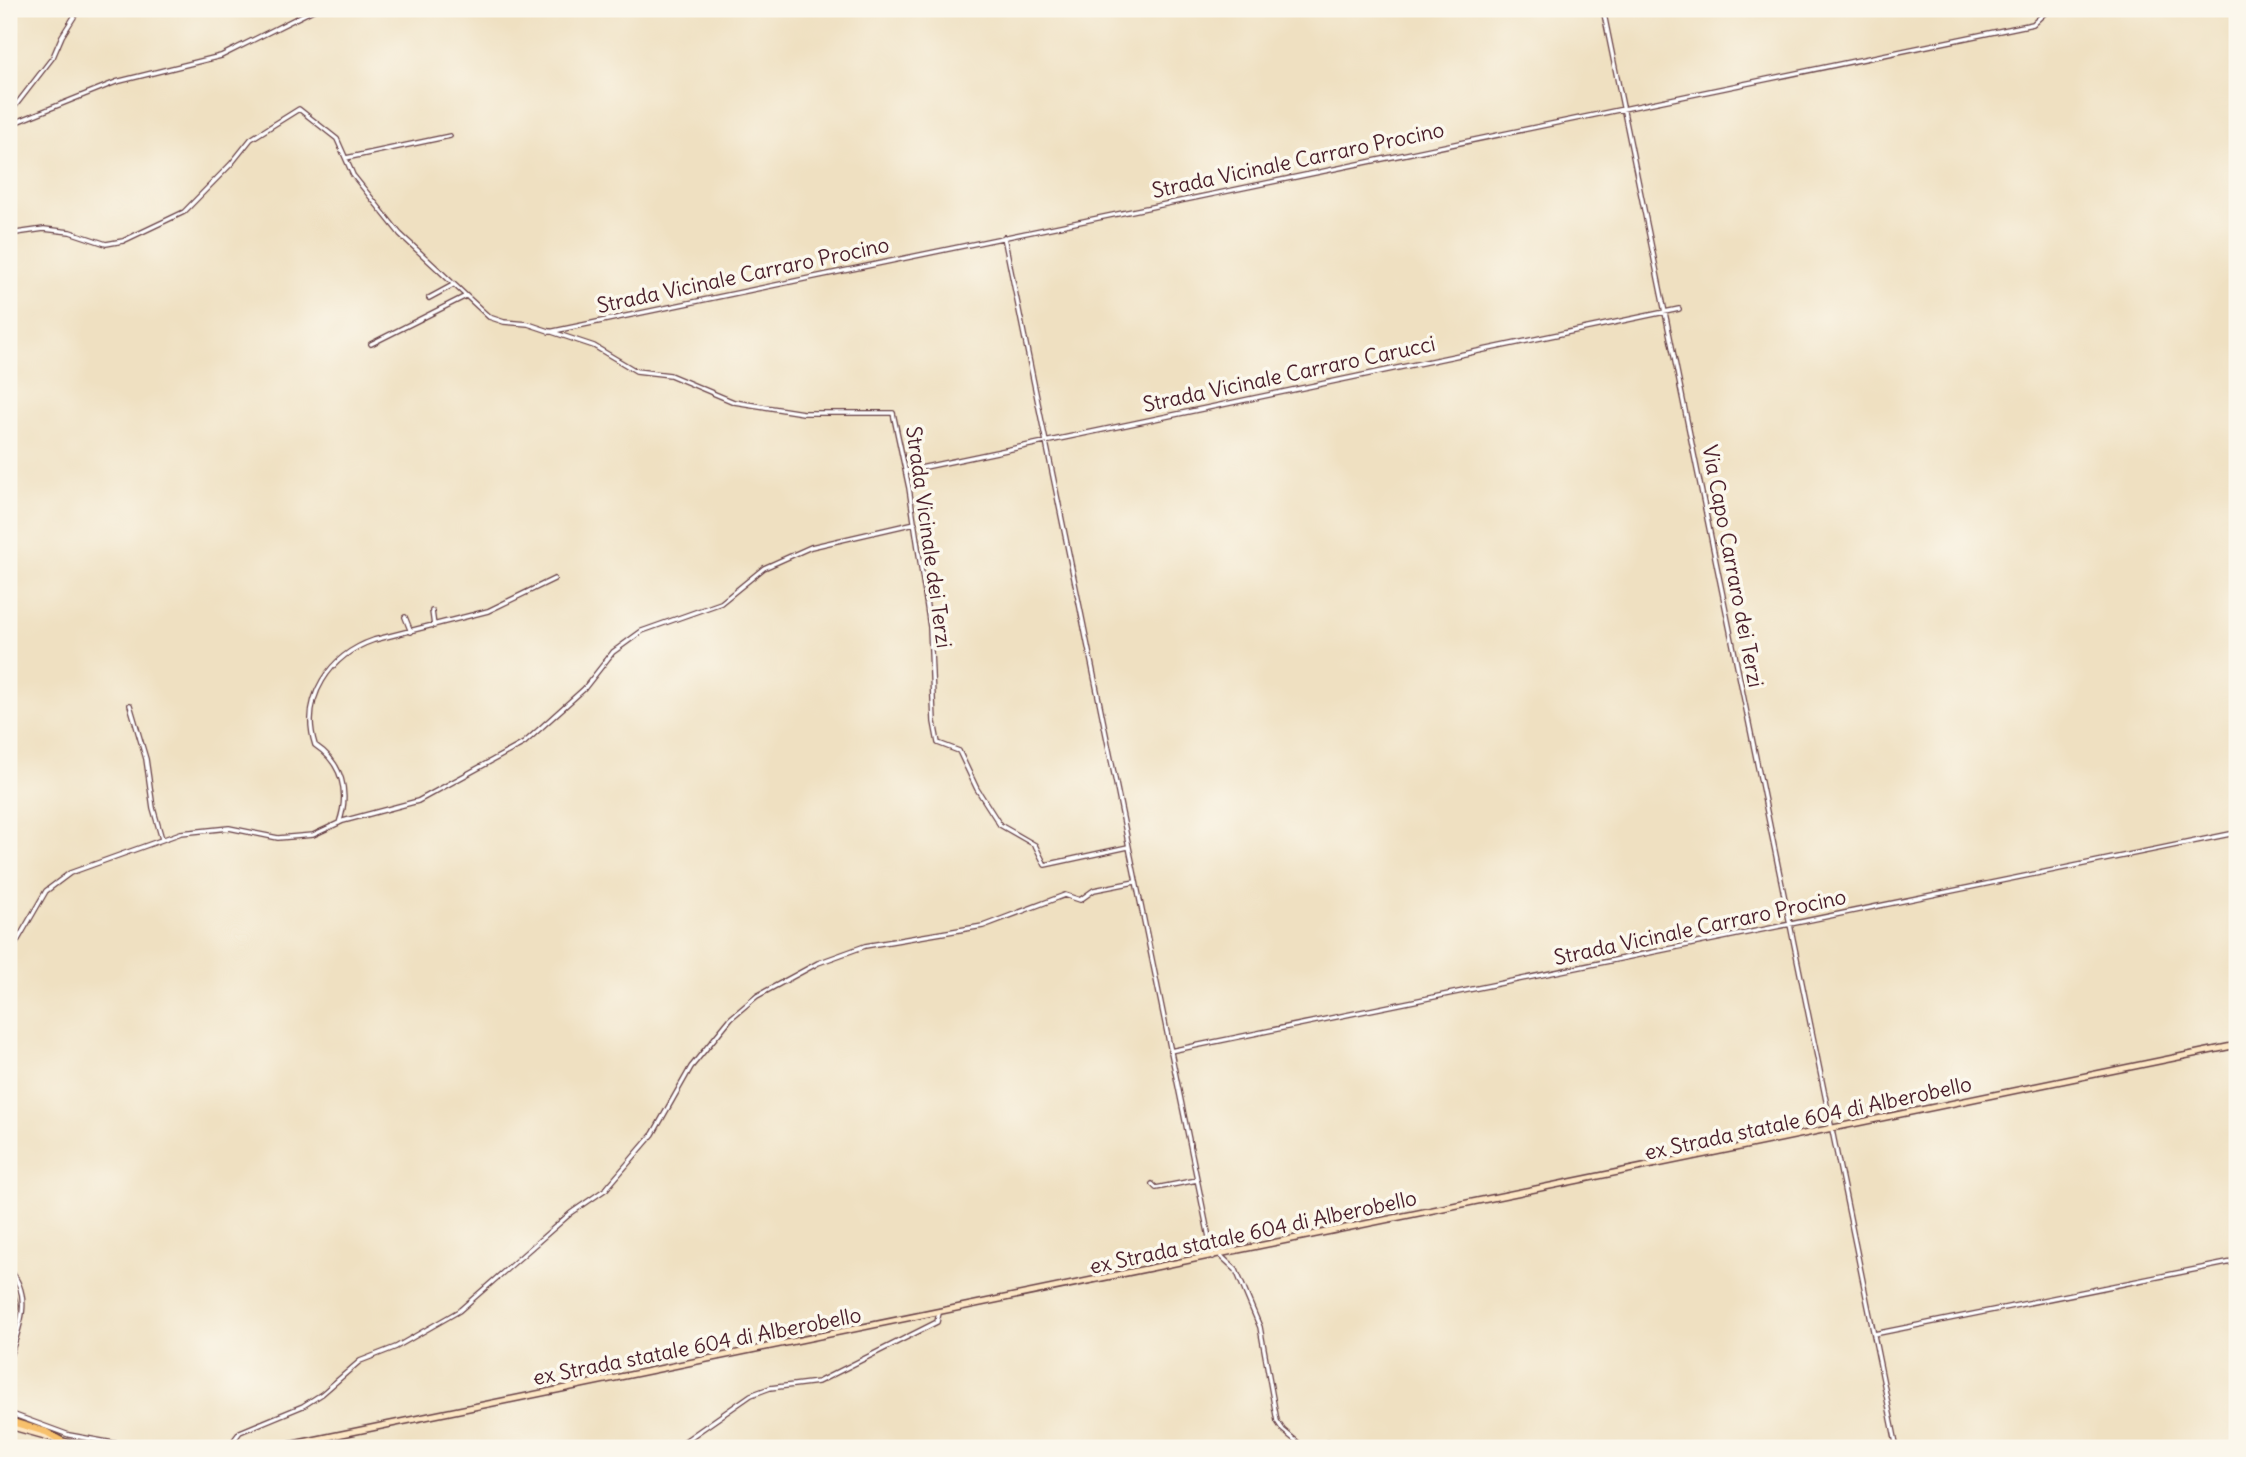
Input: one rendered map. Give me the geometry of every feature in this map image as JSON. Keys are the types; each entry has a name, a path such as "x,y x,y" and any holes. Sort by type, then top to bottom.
{"highway":[{"path":"9,1284 15,1306 9,1332"},
{"path":"9,1421 46,1432 65,1443"}],"main road":[{"name":"ex Strada statale 604 di Alberobello","path":"274,1448 2237,1045"},
{"path":"9,1426 89,1448"}],"street":[{"path":"9,114 53,57 79,9"},
{"path":"9,125 116,82 221,56 315,9"},
{"name":"Via Capo Carraro dei Terzi","path":"1603,9 1897,1448"},
{"name":"Strada Vicinale Carraro Procino","path":"547,332 2033,24 2049,9"},
{"name":"Strada Vicinale dei Terzi","path":"9,234 44,229 70,232 111,244 128,239 184,212 231,164 251,139 297,110 334,135 356,180 400,234 453,285 496,320 528,324 594,346 636,372 670,375 734,402 803,413 893,413 906,471 930,626 934,723 938,743 960,751 976,789 1000,825 1035,845 1045,865 1128,847"},
{"path":"346,158 450,136"},
{"path":"1004,237 1213,1256"},
{"path":"429,298 453,285"},
{"path":"371,344 466,296"},
{"name":"Strada Vicinale Carraro Carucci","path":"906,471 1679,309"},
{"path":"9,955 46,891 75,871 162,839 221,828 284,838 317,834 339,823 418,801 440,791 477,766 517,748 578,695 613,652 642,631 721,603 764,568 811,547 915,523"},
{"path":"339,823 342,774 328,754 315,745 314,696 324,678 344,654 374,640 495,609 554,579"},
{"path":"432,611 434,626"},
{"path":"405,617 411,632"},
{"path":"130,705 146,759 153,808 162,839"},
{"name":"Strada Vicinale Carraro Procino","path":"1170,1051 2235,833"},
{"path":"225,1448 235,1447 236,1436 240,1432 303,1406 322,1394 359,1361 396,1347 459,1311 571,1213 613,1183 653,1134 691,1067 731,1018 757,996 818,963 859,947 983,926 1065,895 1080,900 1099,889 1135,881"},
{"path":"1152,1184 1156,1188 1197,1180"},
{"path":"1220,1255 1236,1270 1260,1328 1267,1377 1279,1425 1301,1446 1334,1442 1335,1448"},
{"path":"1874,1334 2237,1261"},
{"path":"9,1269 19,1283 24,1306 9,1360"},
{"path":"675,1448 751,1395 770,1388 818,1382 937,1322 939,1313"},
{"path":"9,1413 69,1435 141,1448"}]}
